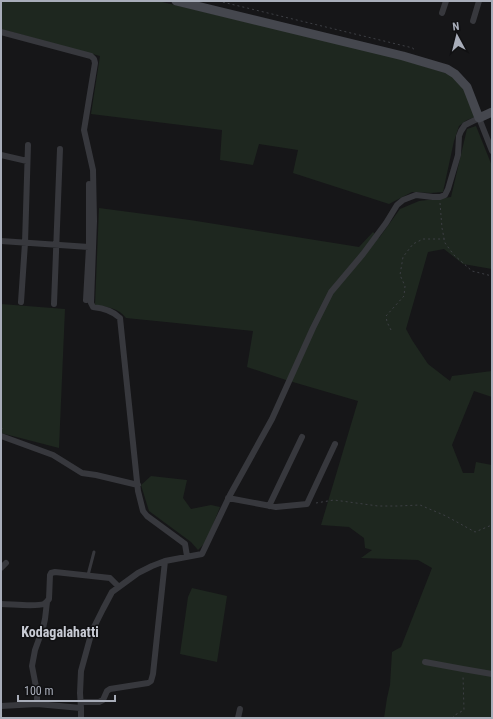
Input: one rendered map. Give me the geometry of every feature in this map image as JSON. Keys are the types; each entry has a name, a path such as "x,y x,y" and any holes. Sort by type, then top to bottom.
{"street":[{"path":"176,1 396,54 447,69 455,74 467,87 492,151"},
{"path":"442,13 446,1"},
{"path":"472,21 479,1"},
{"path":"1,32 91,56 94,59 95,63 84,130 93,170 94,221 91,303 93,307 102,308 116,314 120,318 138,485 143,511 185,544 187,556"},
{"path":"81,718 80,693 82,671 92,631 112,592 138,573 164,561 202,554 228,498 272,419 331,292 363,254 386,223 397,205 403,200 416,196 440,197 445,194 448,189 458,154 459,136 461,131 465,125 492,112"},
{"path":"21,302 25,243 28,145"},
{"path":"54,304 60,149"},
{"path":"1,155 28,161"},
{"path":"86,300 89,247 88,184"},
{"path":"1,241 89,247"},
{"path":"1,436 53,455 82,473 138,485"},
{"path":"269,506 302,437"},
{"path":"228,498 276,507 307,504 335,444"},
{"path":"1,706 37,704 81,705 99,702 103,700 106,691 110,688 148,683 151,681 164,561"},
{"path":"1,568 6,563"},
{"path":"37,704 37,692 32,666 35,650 43,628 47,602 49,599 51,573 55,572 110,578 119,587"},
{"path":"1,604 44,604 47,602"},
{"path":"424,662 492,674"},
{"path":"238,718 240,709"}],"lane":[{"path":"88,575 94,552"}],"path":[{"path":"218,1 413,48 418,60"},
{"path":"440,197 444,243 454,255 472,271 492,276"},
{"path":"391,330 386,316 404,296 405,286 400,275 403,257 413,244 423,239 444,239"},
{"path":"307,504 334,500 378,506 420,505 446,516 475,532 492,525"},
{"path":"452,718 464,710 463,669"}],"shaded area":[{"path":"1,1 158,1 394,57 455,76 469,95 475,117 467,120 459,126 454,141 443,192 412,192 389,204 293,173 298,150 259,144 253,165 220,160 222,130 91,114 100,56 1,29"},
{"path":"476,126 492,166 492,269 463,264 444,249 428,252 406,329 428,364 450,381 452,376 492,371 492,397 474,391 452,445 463,473 474,473 476,462 492,465 492,718 384,718 390,685 392,652 401,647 432,568 418,560 361,558 372,550 365,548 364,538 349,527 321,525 358,401 247,367 253,331 126,318 116,310 95,305 99,208 190,220 359,247 373,232 379,238 400,209 419,201 451,197 467,129"},
{"path":"1,304 65,309 59,448 1,433"},
{"path":"151,476 187,480 183,498 191,509 211,505 220,507 206,542 198,550 191,542 149,511 141,485"},
{"path":"192,588 227,596 217,662 180,654 188,597"}],"district":[{"name":"Kodagalahatti","path":"60,632"}]}
